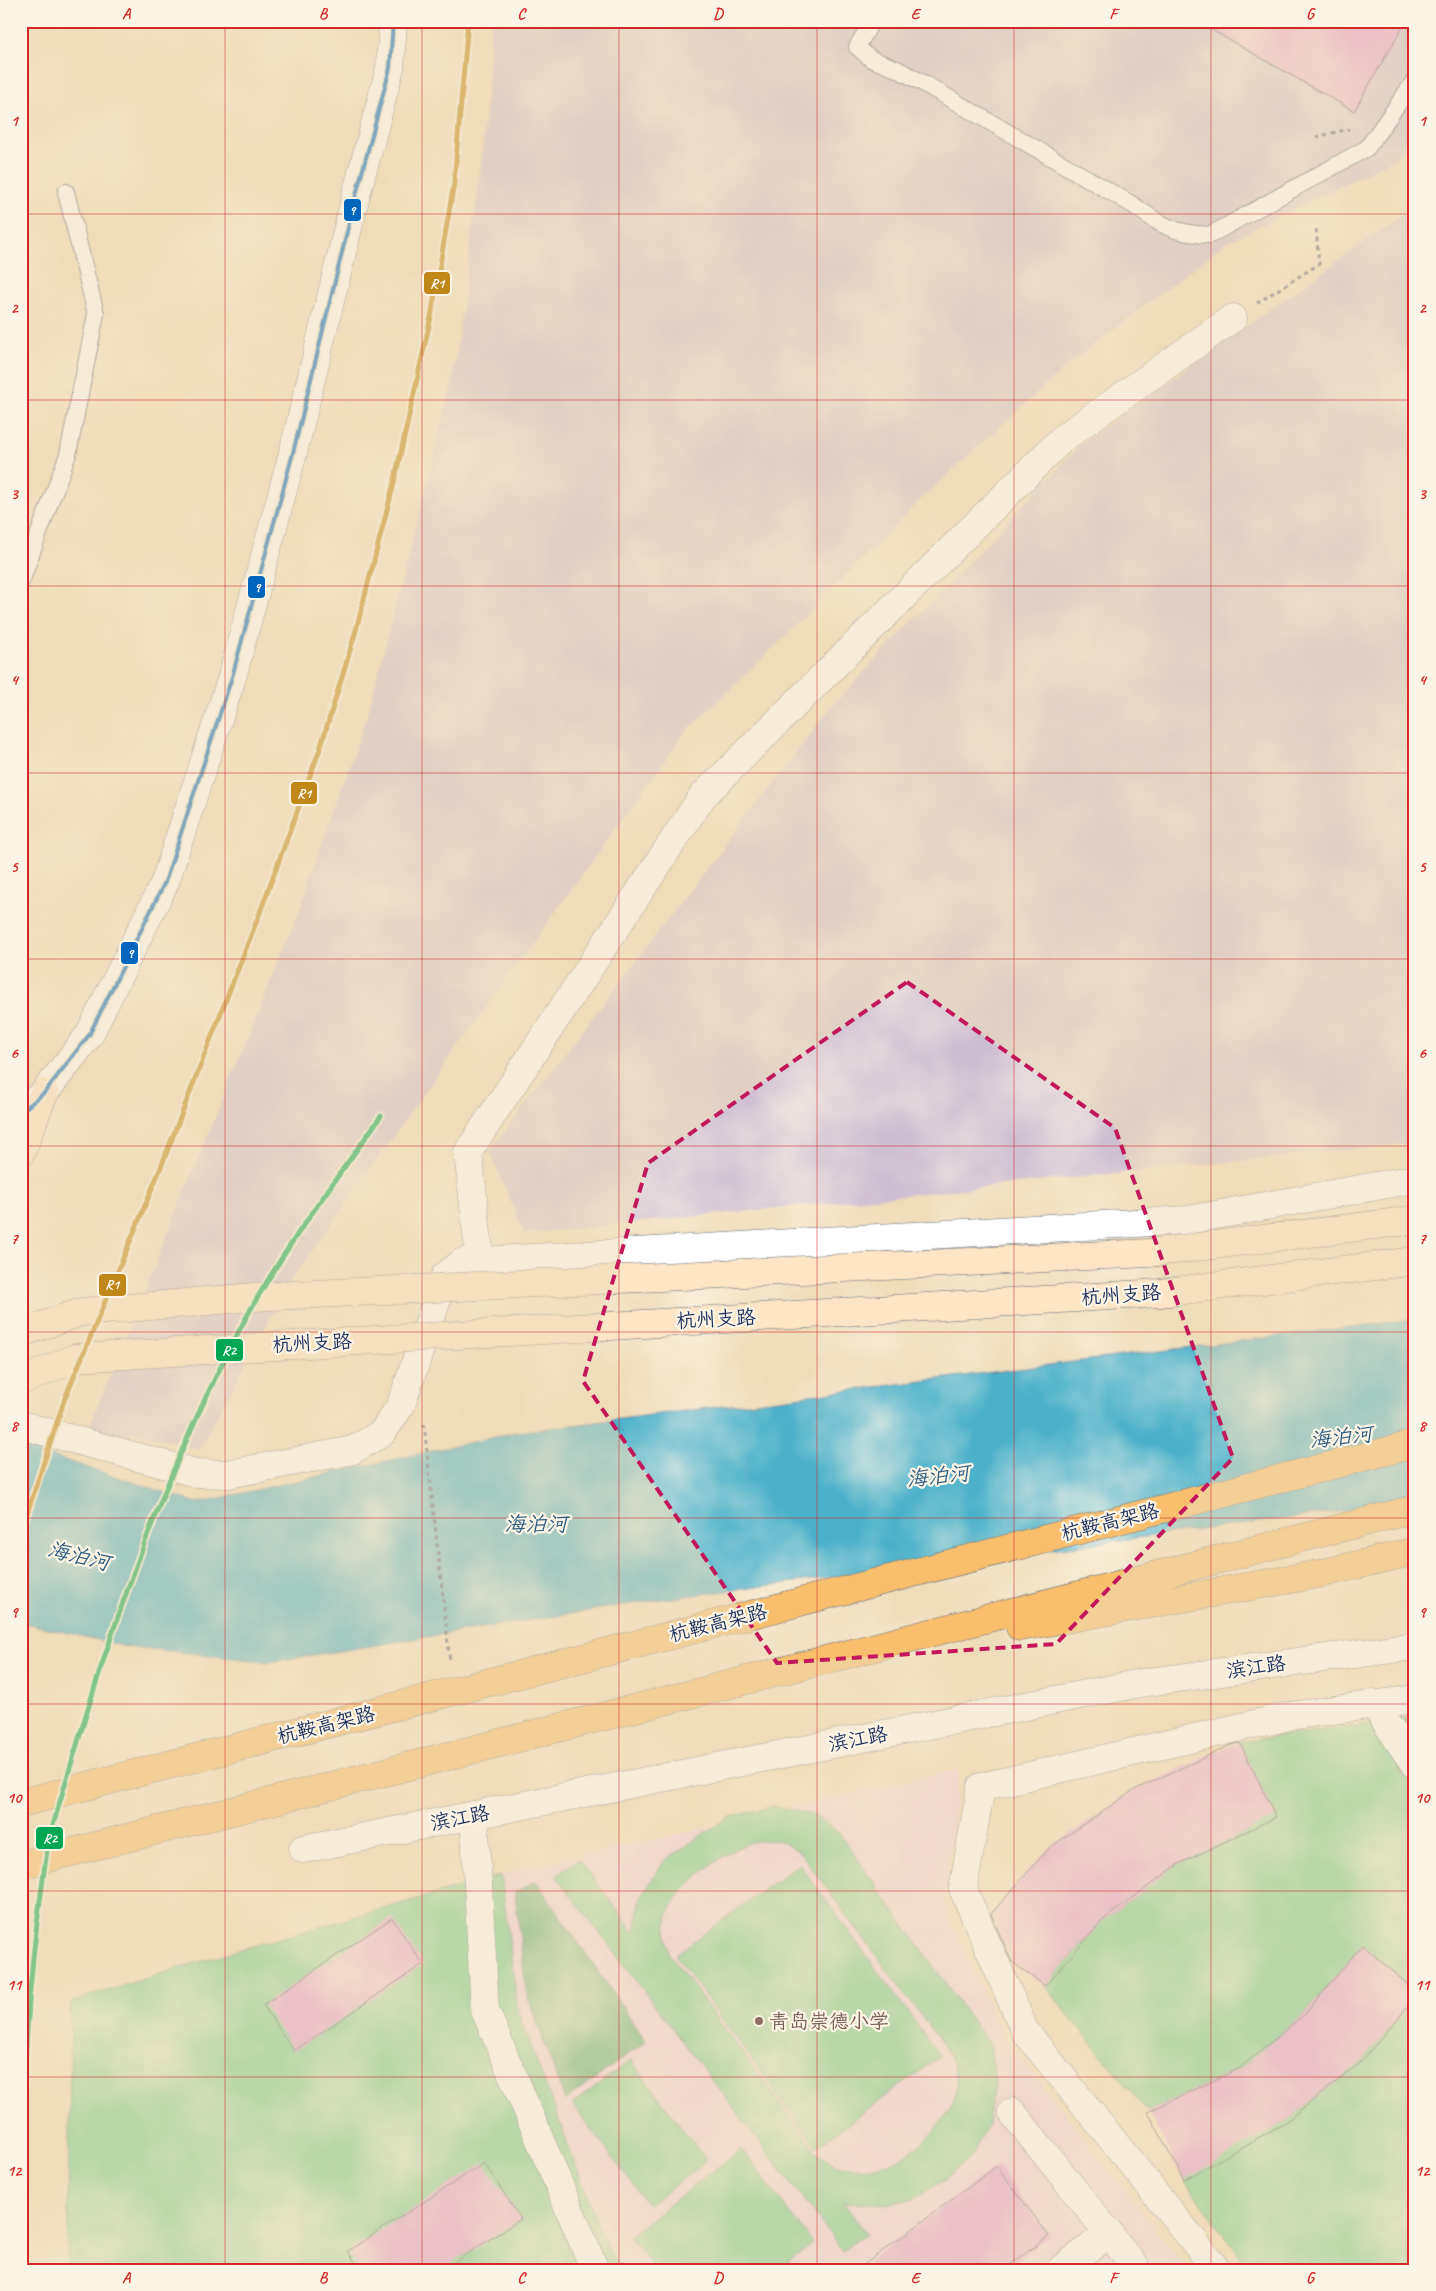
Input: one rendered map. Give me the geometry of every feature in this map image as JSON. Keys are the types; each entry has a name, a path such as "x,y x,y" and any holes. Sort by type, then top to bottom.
{"highway":[{"name":"杭鞍高架路","path":"21,1804 1415,1443"},
{"path":"21,1865 1415,1509"},
{"path":"809,1664 1320,1574 1415,1551"}],"main road":[{"path":"21,1153 44,1093"},
{"name":"杭州支路","path":"21,1333 81,1312 254,1296 1149,1253 1415,1220"},
{"name":"杭州支路","path":"21,1381 75,1358 1160,1293 1415,1261"}],"street":[{"path":"21,1112 44,1093 88,1035 165,882 229,686 293,453 356,195 390,68 393,21"},
{"path":"480,1261 468,1152 702,798 1062,438 1233,318"},
{"path":"21,1425 196,1473 230,1474 353,1450 382,1433 402,1405 445,1276 463,1262 1188,1220 1415,1179"},
{"name":"滨江路","path":"303,1849 1141,1683 1415,1646"},
{"path":"1216,2270 1025,2031 963,1889 981,1787 1289,1716 1373,1703 1415,1699"},
{"path":"1373,1703 1415,1765"},
{"path":"474,1815 485,2010 595,2270"},
{"path":"1012,2112 1138,2270"},
{"path":"1060,2270 1110,2233"}],"lane":[{"path":"872,21 857,47 871,59 897,69 1133,205 1159,224 1192,235 1210,235 1368,148 1415,80"},
{"path":"21,582 68,454 96,314 66,192"}],"path":[{"path":"1233,318 1319,264 1316,227"},
{"path":"423,1415 451,1671"}],"highlighted area":[{"path":"907,982 1115,1128 1233,1458 1056,1644 777,1663 583,1381 648,1163"}],"shaded area":[{"path":"492,21 1415,21 1415,132 1396,158 1225,243 1069,364 924,496 806,616 684,734 409,1114 288,1285 199,1449 132,1432 104,1438 88,1430 297,917 369,709 452,385 481,167"},
{"path":"1415,206 1415,1143 524,1234 490,1151 831,707 1083,442"},
{"name":"青岛崇德小学","path":"959,1769 944,1907 1000,2031 1187,2270 621,2270 606,2246 518,2012 501,1875"}],"green space":[{"path":"1415,1717 1415,1991 1362,1945 1305,2014 1240,2068 1148,2112 1045,1986 1103,1920 1177,1865 1276,1817 1239,1742"},
{"path":"774,1806 813,1815 839,1833 990,2046 995,2079 988,2122 972,2156 946,2179 913,2199 885,2204 843,2202 866,2233 843,2251 556,1876 578,1859 635,1933 641,1896 665,1860 727,1818","holes":["777,1840 799,1851 950,2055 955,2073 957,2090 948,2112 938,2126 906,2155 880,2166 852,2168 837,2165 817,2153 670,1955 666,1934 669,1913 681,1893 713,1864 736,1849 757,1841"]},
{"path":"799,1864 940,2056 816,2147 675,1955"},
{"path":"501,1875 518,2012 606,2246 621,2270 67,2270 71,2002 214,1957"},
{"path":"536,1881 646,2041 565,2101 526,1992 515,1892"},
{"path":"1415,1998 1415,2270 1250,2270 1181,2175 1283,2124 1360,2063"},
{"path":"631,2060 707,2161 648,2205 572,2104"},
{"path":"741,2149 813,2243 778,2270 655,2270 629,2236"}],"water":[{"name":"海泊河","path":"1415,1319 1415,1502 656,1600 270,1662 123,1646 21,1622 21,1446 197,1503 517,1432"}],"building":[{"path":"1196,21 1406,21 1354,111"},
{"path":"1240,1743 1276,1817 1177,1865 1103,1920 1045,1986 1012,1962 991,1914 1049,1848 1134,1790 1231,1745"},
{"path":"392,1918 423,1964 294,2051 263,2005"},
{"path":"1362,1945 1415,1991 1415,1998 1360,2063 1283,2124 1184,2180 1148,2112 1240,2068 1305,2014"},
{"path":"484,2163 521,2219 442,2270 360,2270 348,2251"},
{"path":"997,2166 1049,2236 1003,2270 857,2270"}],"transit line":[{"name":"9","path":"21,1112 44,1093 89,1035 165,882 232,677 293,453 356,195 390,68 393,21"},
{"name":"R1","path":"21,1532 65,1398 159,1172 259,915 320,749 355,634 394,483 431,317 454,183 468,21"},
{"name":"R2","path":"21,2153 30,1996 36,1932 49,1840 95,1686 130,1582 191,1429 254,1303 288,1248 381,1116"},
{"name":"R2","path":"21,2229 24,2270"}],"place":[{"name":"青岛崇德小学","path":"759,2021"}]}
